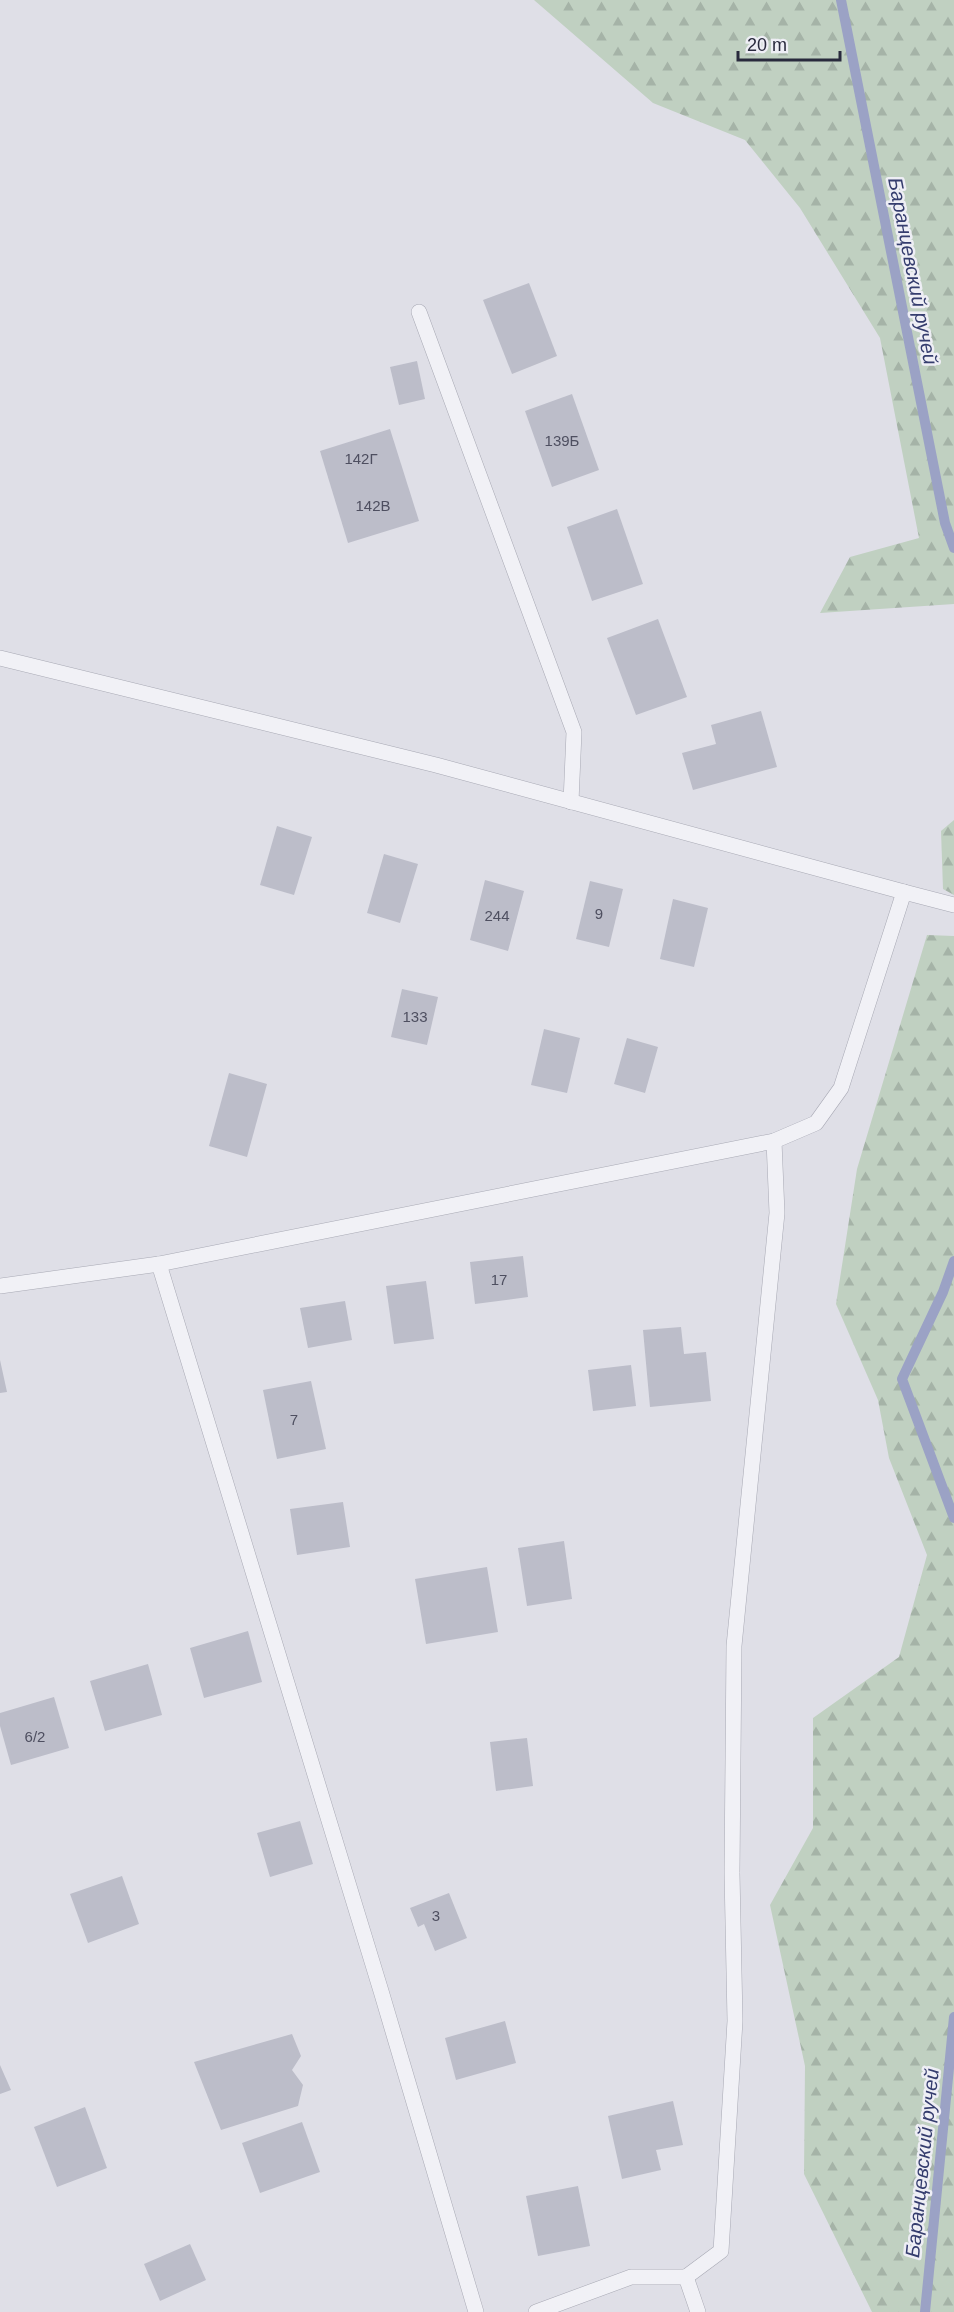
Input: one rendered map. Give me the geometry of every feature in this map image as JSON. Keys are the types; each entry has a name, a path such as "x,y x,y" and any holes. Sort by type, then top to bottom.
{"lane":[{"path":"419,312 574,732 571,802"},
{"path":"0,658 436,765 954,904"},
{"path":"0,1286 159,1264 774,1141 816,1123 841,1088 904,892"},
{"path":"536,2312 631,2277 686,2277 721,2252 735,2021 732,1873 734,1646 777,1213 774,1141"},
{"path":"159,1264 371,1957 476,2312"},
{"path":"686,2277 698,2312"}],"green space":[{"path":"534,0 954,0 954,604 820,613 850,557 919,538 880,338 800,208 745,140 653,103"},
{"path":"954,820 954,895 943,889 941,831"},
{"path":"927,935 954,936 954,2312 872,2312 804,2174 805,2066 770,1905 813,1828 813,1718 899,1657 927,1555 889,1458 878,1400 836,1304 857,1169"}],"building":[{"path":"529,283 557,356 512,374 483,300"},
{"path":"417,361 425,399 399,405 390,367"},
{"path":"572,394 599,470 552,487 525,411"},
{"path":"390,429 419,521 348,543 320,451"},
{"path":"617,509 643,584 592,601 567,527"},
{"path":"658,619 687,697 636,715 607,638"},
{"path":"761,711 777,767 693,790 682,753 716,744 711,725"},
{"path":"277,826 312,837 294,895 260,885"},
{"path":"384,854 418,864 400,923 367,913"},
{"path":"485,880 524,891 508,951 470,940"},
{"path":"590,881 623,889 609,947 576,939"},
{"path":"673,899 708,908 694,967 660,959"},
{"path":"402,989 438,997 427,1045 391,1037"},
{"path":"544,1029 580,1038 567,1093 531,1085"},
{"path":"627,1038 658,1047 645,1093 614,1084"},
{"path":"229,1073 267,1084 247,1157 209,1146"},
{"path":"523,1256 528,1297 475,1304 470,1262"},
{"path":"426,1281 434,1339 394,1344 386,1286"},
{"path":"345,1301 352,1340 308,1348 300,1308"},
{"path":"681,1327 684,1354 706,1352 711,1401 650,1407 643,1330"},
{"path":"0,1360 7,1392 0,1393"},
{"path":"631,1365 636,1406 593,1411 588,1370"},
{"path":"311,1381 326,1449 277,1459 263,1390"},
{"path":"343,1502 350,1547 297,1555 290,1509"},
{"path":"564,1541 572,1599 527,1606 518,1548"},
{"path":"487,1567 498,1632 426,1644 415,1579"},
{"path":"248,1631 262,1682 204,1698 190,1648"},
{"path":"148,1664 162,1715 105,1731 90,1681"},
{"path":"54,1697 69,1748 11,1765 0,1726 0,1713"},
{"path":"527,1738 533,1786 496,1791 490,1742"},
{"path":"300,1821 313,1864 270,1877 257,1833"},
{"path":"122,1876 139,1924 88,1943 70,1894"},
{"path":"449,1893 467,1938 435,1951 424,1924 418,1927 410,1908"},
{"path":"505,2021 516,2063 456,2080 445,2038"},
{"path":"292,2034 301,2056 292,2070 303,2085 298,2106 221,2130 194,2062"},
{"path":"0,2065 11,2090 0,2094"},
{"path":"673,2101 683,2145 656,2150 661,2170 622,2179 608,2116"},
{"path":"85,2107 107,2168 57,2187 34,2127"},
{"path":"302,2122 320,2172 260,2193 242,2143"},
{"path":"578,2186 590,2246 538,2256 526,2196"},
{"path":"190,2244 206,2280 160,2301 144,2264"}],"waterway":[{"name":"Баранцевский ручей","path":"841,0 945,523 954,548"},
{"name":"Баранцевский ручей","path":"954,1261 943,1292 902,1379 954,1518"},
{"name":"Баранцевский ручей","path":"925,2312 954,2017"}]}
